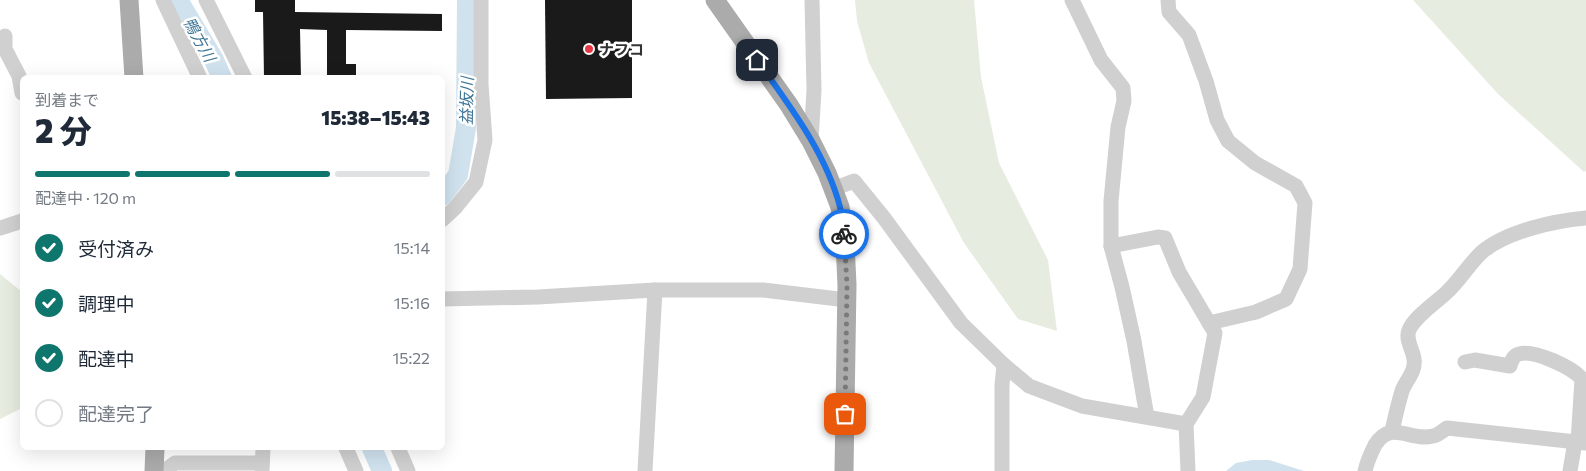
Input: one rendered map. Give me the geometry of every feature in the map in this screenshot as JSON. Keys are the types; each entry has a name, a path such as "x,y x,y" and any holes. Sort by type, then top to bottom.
{"main road":[{"path":"129,0 134,75"},
{"path":"715,0 789,105 811,141 827,173 840,207 845,242 847,300 844,471"},
{"path":"154,471 155,450"}],"street":[{"path":"163,0 199,75"},
{"path":"206,0 244,75"},
{"path":"445,217 476,182 485,140 481,84 481,0"},
{"path":"811,141 814,90 812,0"},
{"path":"1072,0 1101,60 1123,88 1124,101 1118,127 1111,201 1111,246 1132,332 1147,417"},
{"path":"1168,0 1169,12 1189,35 1206,81 1216,120 1228,141 1254,163 1296,186 1305,203 1300,269 1286,299 1256,312 1209,323"},
{"path":"5,36 5,49 20,82"},
{"path":"833,190 854,181 884,218 961,323 1004,365 1029,386 1082,406 1147,417 1154,420 1186,424"},
{"path":"1392,431 1403,388 1414,369 1414,360 1408,335 1409,329 1417,319 1448,292 1483,252 1495,243 1541,226 1586,218"},
{"path":"0,228 20,222"},
{"path":"1111,246 1158,237 1165,238 1179,272 1215,333 1203,397 1186,424 1188,471"},
{"path":"445,299 538,297 655,290 763,290 847,300"},
{"path":"645,471 655,290"},
{"path":"1465,362 1476,360 1510,366 1514,356 1529,353 1576,372 1582,379 1580,442 1570,471"},
{"path":"1002,471 1002,385 1004,365"},
{"path":"1365,471 1374,447 1381,436 1392,431 1432,436 1446,428 1580,442"},
{"path":"164,471 175,463 262,467 263,450"},
{"path":"347,450 356,471"},
{"path":"399,450 408,471"}],"shaded area":[{"path":"855,0 974,0 981,77 999,163 1048,260 1057,331 1018,319 964,243 869,63 857,21"},
{"path":"1413,0 1586,0 1586,171 1584,172 1498,94"},
{"path":"0,274 20,290 20,409 0,419"}],"water":[{"path":"1252,460 1269,460 1304,471 1226,471 1236,463"}],"building":[{"path":"255,0 295,0 295,12 442,14 442,31 346,30 346,64 356,64 356,75 327,75 327,30 300,29 301,75 264,75 263,12 255,12"},
{"name":"ナフコ","path":"545,0 632,0 632,98 546,99"}],"waterway":[{"name":"鴨方川","path":"178,0 214,60 221,75"},
{"name":"益坂川","path":"445,192 458,175 466,128 467,0"},
{"name":"鴨方川","path":"373,450 382,471"}],"way so far":[{"path":"844,234 847,285 845,414"}],"place":[{"name":"ナフコ","path":"589,49"}],"route":[{"path":"757,60 789,105 811,141 827,173 840,207 844,234"}]}
